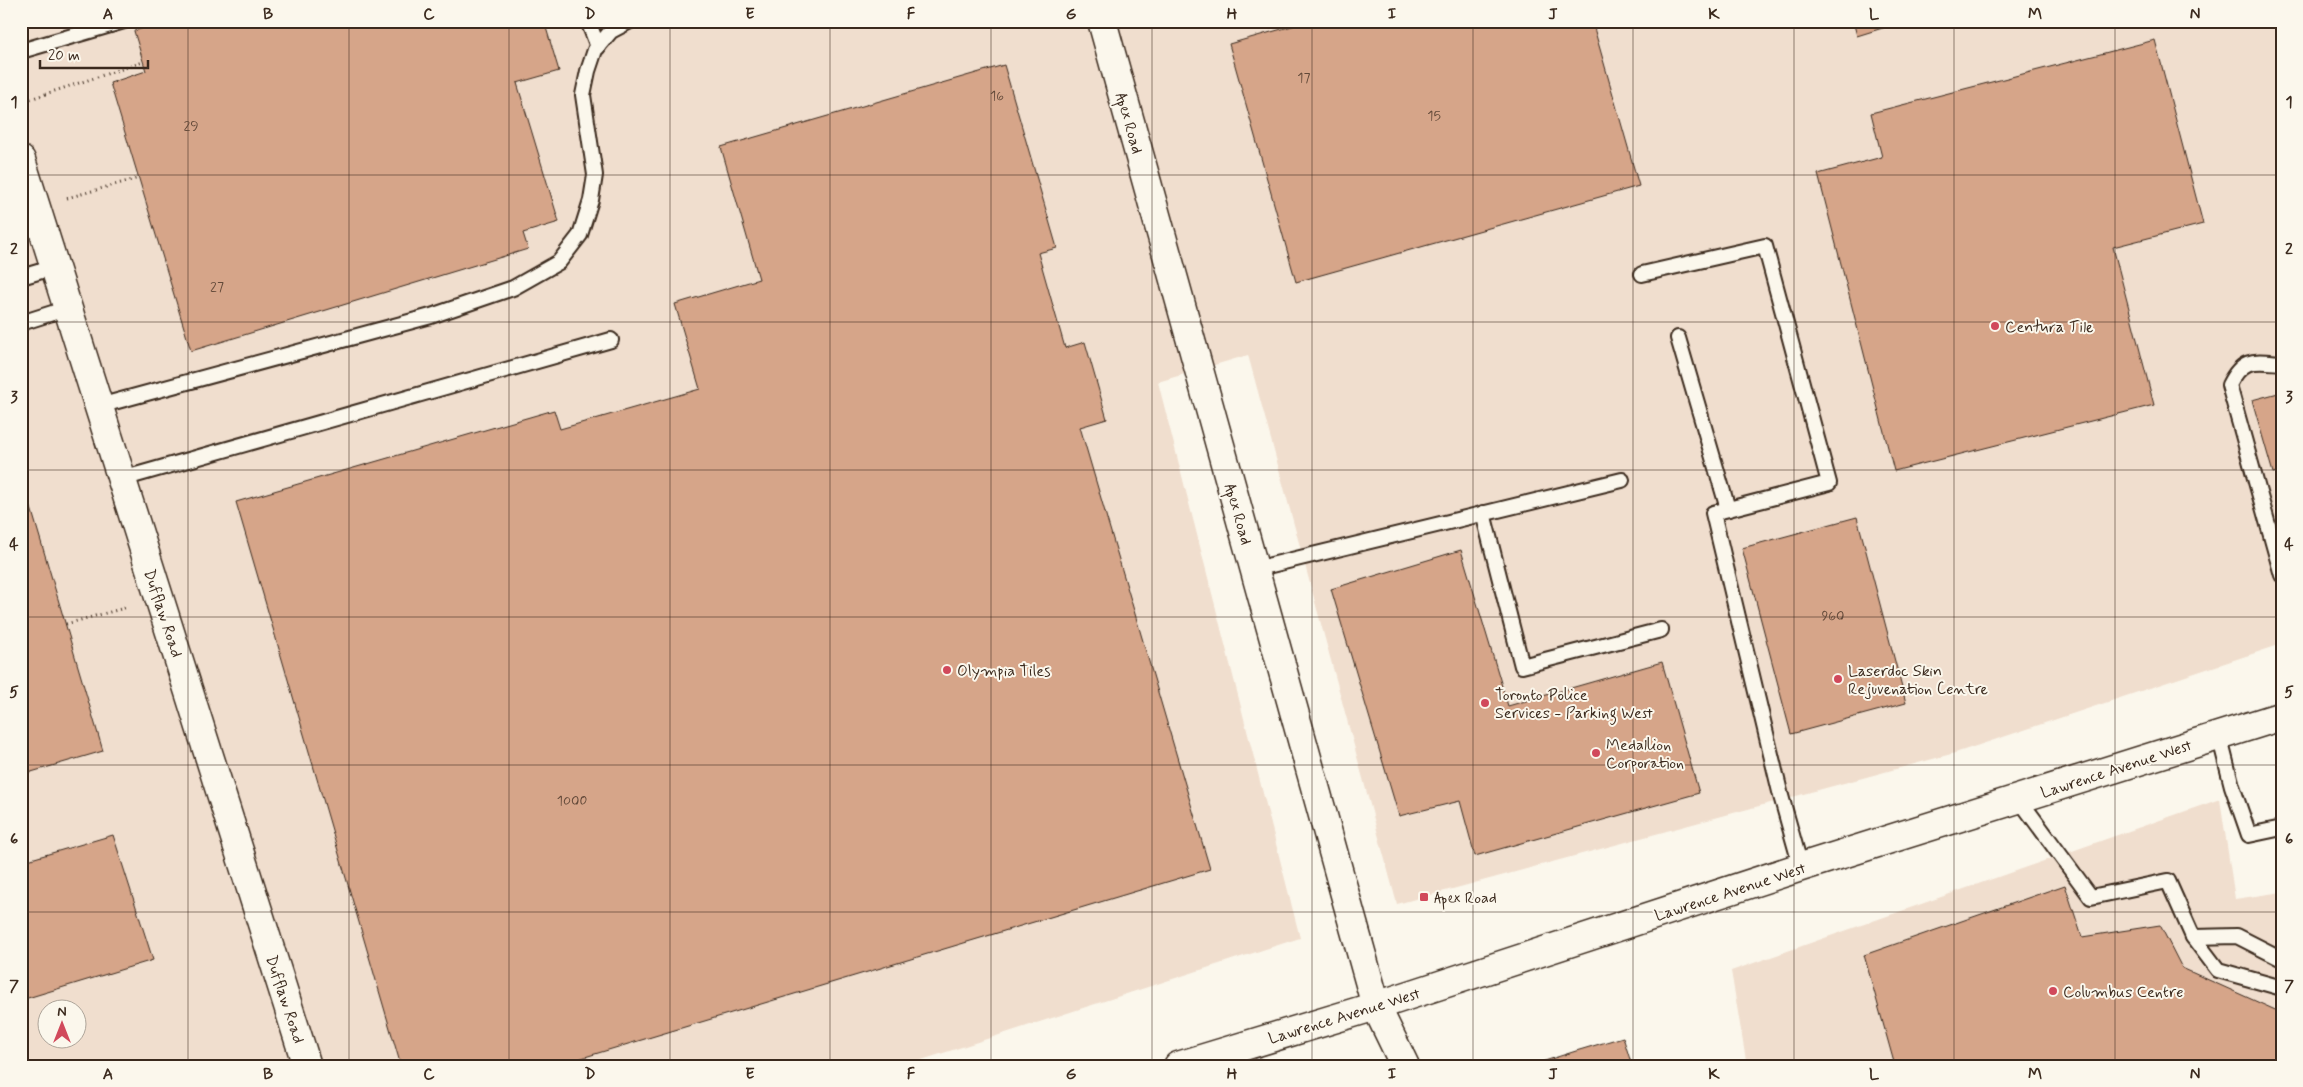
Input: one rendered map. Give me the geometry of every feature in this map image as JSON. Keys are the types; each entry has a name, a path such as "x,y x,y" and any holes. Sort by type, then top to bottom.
{"street":[{"name":"Apex Road","path":"1102,21 1376,1006 1405,1066"},
{"name":"Dufflaw Road","path":"21,160 307,1066"},
{"name":"Lawrence Avenue West","path":"1178,1066 1376,1006 1801,867 2282,716"}],"lane":[{"path":"21,51 124,21"},
{"path":"588,21 598,47"},
{"path":"99,406 431,316 513,288 559,262 580,235 591,200 594,175 583,95 588,71 598,47 610,31 630,21"},
{"path":"1642,274 1765,246 1829,483 1714,513 1781,796 1801,867"},
{"path":"21,277 55,267"},
{"path":"21,323 68,308"},
{"path":"1678,338 1728,509"},
{"path":"122,479 611,340"},
{"path":"2282,363 2253,361 2236,369 2228,385 2282,575"},
{"path":"1255,569 1622,480"},
{"path":"1483,513 1522,666 1662,630"},
{"path":"2218,736 2232,786 2249,835 2282,828"},
{"path":"2019,799 2091,897 2168,881 2193,937 2218,970 2282,988"},
{"path":"2193,937 2237,936 2282,959"}],"path":[{"path":"21,102 143,62"},
{"path":"36,207 139,178"},
{"path":"66,624 160,598"}],"shaded area":[{"path":"21,21 2282,21 2282,644 1955,753 1397,904 1248,355 1158,382 1300,938 903,1066 21,1066"},
{"path":"2220,799 2235,899 2282,892 2282,1066 1747,1066 1731,971"}],"building":[{"path":"167,21 544,21 559,71 517,83 559,222 523,233 528,249 191,351 110,83 146,71 134,31"},
{"path":"1310,21 1592,21 1639,186 1296,282 1229,44"},
{"path":"1853,21 1905,21 1857,36"},
{"name":"Centura Tile","path":"2155,40 2203,224 2113,247 2154,405 1894,471 1818,174 1882,157 1871,113"},
{"path":"1004,65 1057,248 1038,253 1065,348 1085,342 1107,419 1080,427 1210,869 555,1066 401,1066 236,502 554,410 560,429 700,389 675,304 759,279 721,147"},
{"path":"2282,392 2282,470 2273,473 2252,400"},
{"path":"21,474 103,751 21,775"},
{"path":"1857,517 1906,703 1791,734 1742,548"},
{"path":"1461,550 1508,706 1662,662 1699,793 1475,856 1460,801 1399,816 1331,589"},
{"path":"113,835 153,960 21,1000 21,862"},
{"name":"Columbus Centre","path":"2065,885 2082,937 2160,925 2182,968 2282,1013 2282,1066 1895,1066 1864,955"},
{"path":"1623,1037 1632,1066 1529,1066 1576,1051"}],"place":[{"name":"Centura Tile","path":"1995,326"},
{"name":"Olympia Tiles","path":"947,670"},
{"name":"Laserdoc Skin Rejuvenation Centre","path":"1838,679"},
{"name":"Toronto Police Services - Parking West","path":"1485,703"},
{"name":"Medallion Corporation","path":"1596,753"},
{"name":"Apex Road","path":"1424,897"},
{"name":"Columbus Centre","path":"2053,991"}]}
